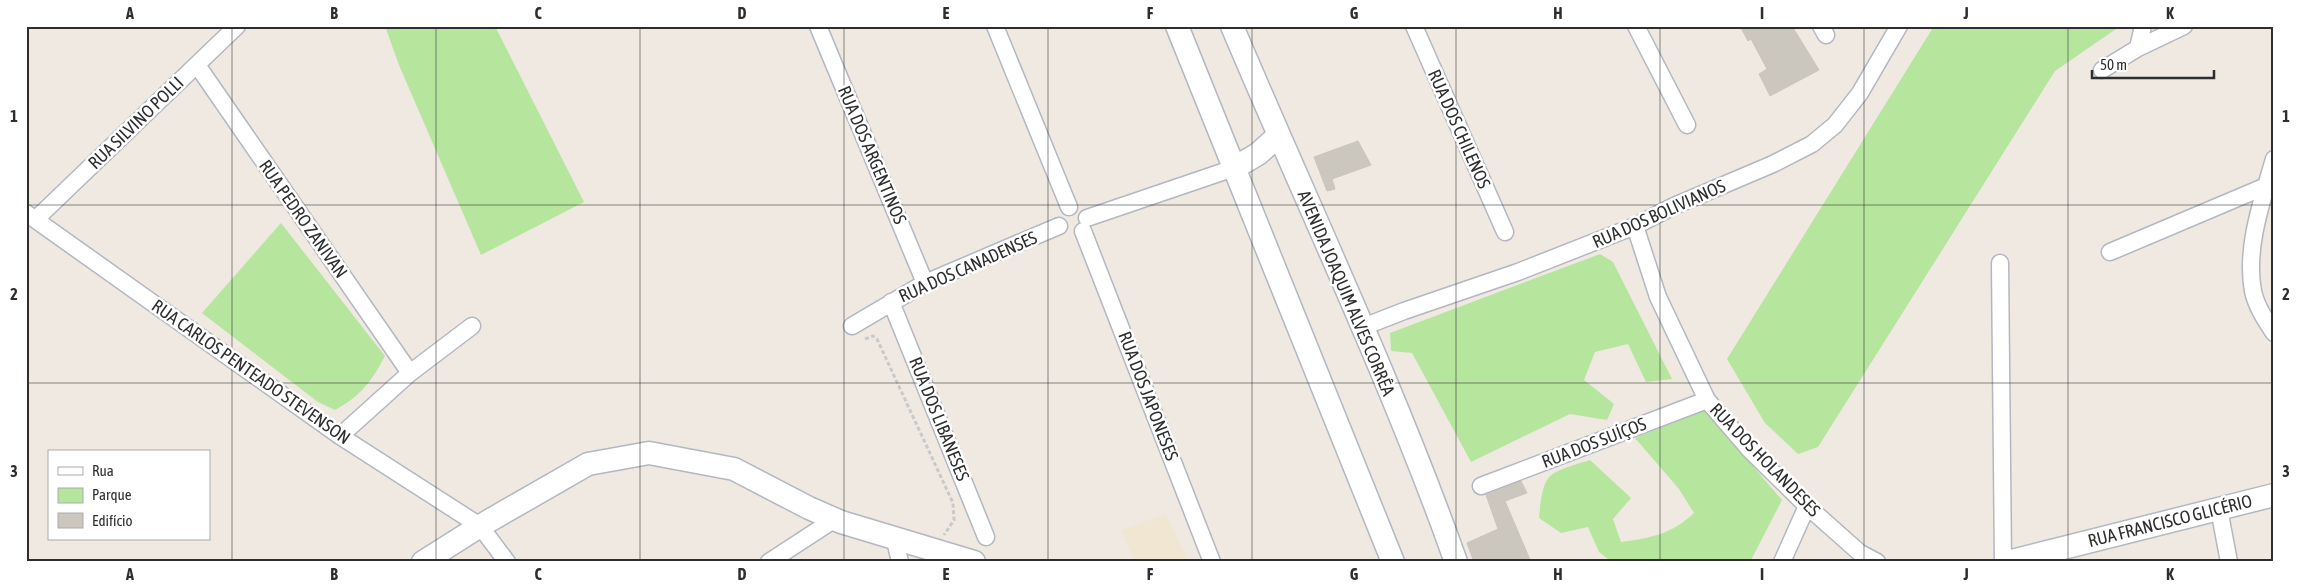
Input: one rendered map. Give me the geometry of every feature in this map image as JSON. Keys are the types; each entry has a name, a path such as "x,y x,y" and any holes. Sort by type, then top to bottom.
{"main road":[{"path":"1177,26 1393,562"},
{"name":"AVENIDA JOAQUIM ALVES CORRÊA","path":"1232,26 1278,136 1363,328 1437,509 1456,562"},
{"path":"1234,168 1258,154 1278,136"},
{"path":"423,562 480,526 588,464 649,453 734,469 835,519 974,562"},
{"name":"RUA FRANCISCO GLICÉRIO","path":"2008,562 2274,495"}],"street":[{"name":"RUA SILVINO POLLI","path":"31,216 197,65 237,26"},
{"name":"RUA DOS ARGENTINOS","path":"818,26 925,283"},
{"path":"995,26 1069,207"},
{"name":"RUA DOS CHILENOS","path":"1414,26 1505,232"},
{"path":"1636,26 1687,125"},
{"name":"RUA DOS BOLIVIANOS","path":"1363,328 1404,311 1518,272 1635,226 1674,206 1773,164 1812,144 1835,125 1860,93 1899,26"},
{"path":"2138,48 2143,26"},
{"path":"2102,70 2138,48 2184,26"},
{"name":"RUA PEDRO ZANIVAN","path":"197,65 410,373"},
{"path":"2274,159 2251,251 2253,292 2263,316 2274,333"},
{"path":"1085,225 1083,210 1074,206 1065,209 1059,216 1059,226 1066,233 1074,235 1085,225 1234,168"},
{"path":"2110,252 2266,186"},
{"name":"RUA CARLOS PENTEADO STEVENSON","path":"31,216 340,436 480,526"},
{"name":"RUA DOS JAPONESES","path":"1085,225 1212,562"},
{"name":"RUA DOS CANADENSES","path":"853,325 925,283 1059,226"},
{"name":"RUA DOS HOLANDESES","path":"1635,226 1658,297 1707,400 1750,450 1806,506 1860,553 1876,562"},
{"path":"2000,263 2003,562"},
{"name":"RUA DOS LIBANESES","path":"891,302 986,537"},
{"path":"340,436 410,373 472,326"},
{"name":"RUA DOS SUÍÇOS","path":"1481,486 1707,400"},
{"path":"1782,562 1806,506"},
{"path":"2219,509 2229,562"},
{"path":"769,562 835,519"},
{"path":"480,526 507,562"},
{"path":"894,536 900,562"}],"path":[{"path":"853,325 859,340 873,336 877,339 955,512 954,520 943,536 917,543"}],"shaded area":[{"path":"1166,514 1188,562 1135,562 1121,530"}],"green space":[{"path":"385,26 495,26 584,202 481,255 399,65"},
{"path":"1934,26 2117,26 2116,29 2055,71 1818,447 1798,454 1765,423 1727,359"},
{"path":"281,223 385,356 359,394 335,410 318,402 202,313"},
{"path":"1600,254 1613,262 1672,379 1646,382 1628,344 1595,352 1584,380 1614,404 1607,420 1570,414 1471,462 1412,353 1391,351 1390,333"},
{"path":"1705,410 1782,500 1750,562 1612,562 1599,552 1588,527 1561,533 1539,518 1543,491 1550,477 1564,468 1590,460 1631,498 1613,519 1621,542 1651,537 1678,526 1694,513 1679,489 1635,438"}],"building":[{"path":"1740,26 1792,26 1819,70 1770,96 1759,74 1767,69 1751,39 1748,41"},
{"path":"1358,141 1371,165 1332,179 1335,189 1327,191 1314,157"},
{"path":"1521,481 1527,493 1505,501 1531,562 1474,562 1467,543 1498,529 1486,495"}]}
